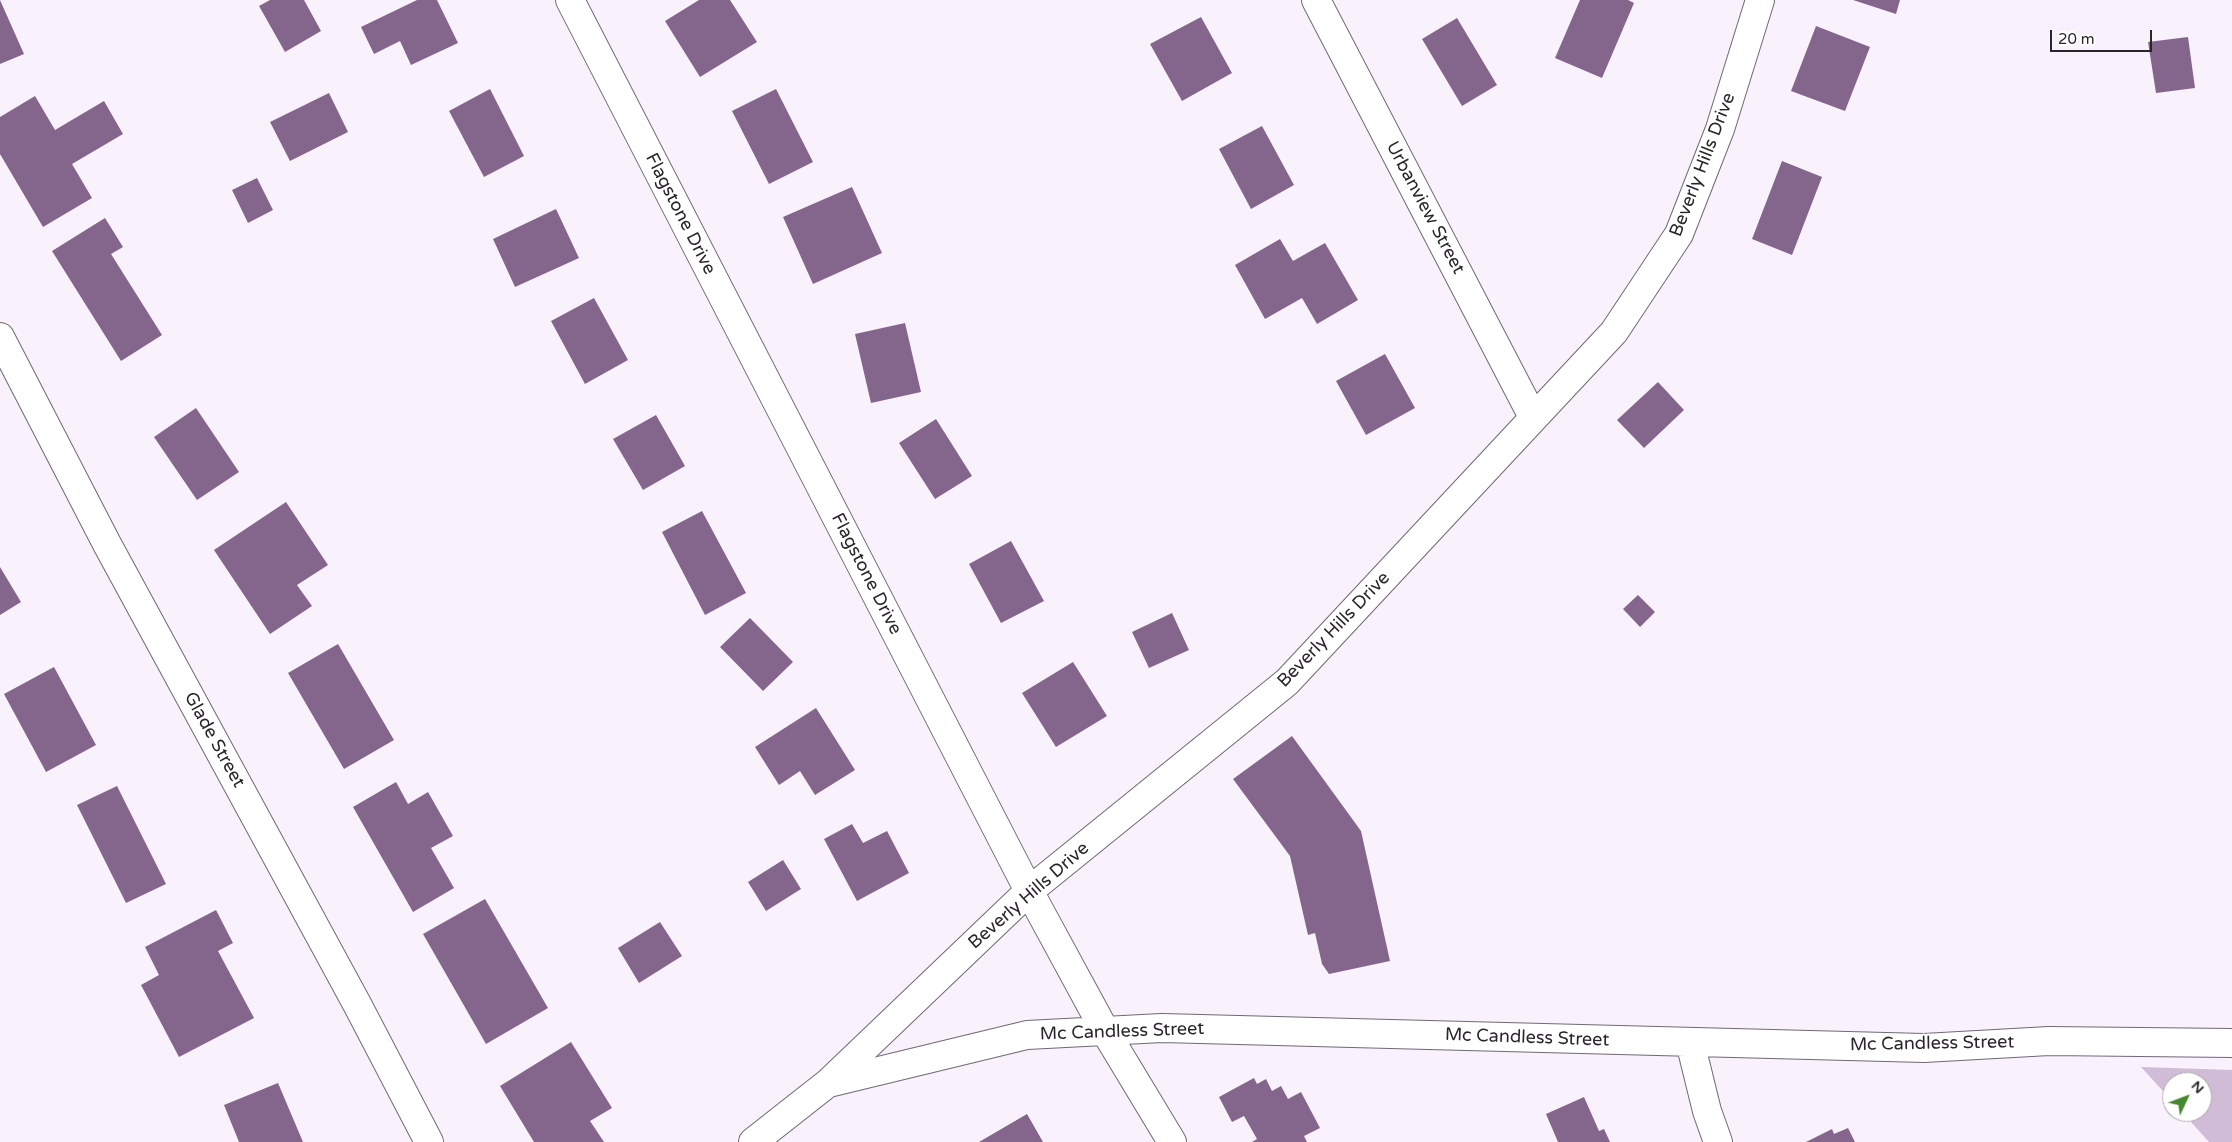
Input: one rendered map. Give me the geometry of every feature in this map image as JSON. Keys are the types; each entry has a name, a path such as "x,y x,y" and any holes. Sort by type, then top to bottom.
{"street":[{"name":"Flagstone Drive","path":"570,0 1029,891 1105,1031 1172,1142"},
{"name":"Urbanview Street","path":"1316,0 1533,417"},
{"name":"Beverly Hills Drive","path":"754,1142 828,1083 1029,891 1287,682 1614,332 1679,234 1720,129 1760,0"},
{"name":"Glade Street","path":"0,337 107,544 357,1004 429,1142"},
{"name":"Mc Candless Street","path":"828,1083 1027,1035 1162,1028 1924,1048 2049,1041 2232,1043"},
{"path":"1690,1042 1707,1111 1718,1142"}],"shaded area":[{"path":"2141,1067 2232,1070 2232,1142 2209,1142 2191,1122 2212,1122 2212,1072 2162,1072 2162,1090"}],"building":[{"path":"0,0 24,54 0,64"},
{"path":"270,0 304,0 321,31 285,52 259,6"},
{"path":"417,0 437,0 458,43 411,65 400,41 374,54 361,27"},
{"path":"699,0 730,0 757,42 700,77 665,21"},
{"path":"1580,0 1628,0 1634,3 1602,78 1555,58"},
{"path":"1853,0 1900,0 1896,14"},
{"path":"1201,17 1232,73 1182,101 1150,44"},
{"path":"1457,18 1497,85 1462,106 1422,39"},
{"path":"1816,26 1870,47 1845,111 1791,91"},
{"path":"2188,37 2195,88 2156,93 2148,42"},
{"path":"490,89 524,156 484,177 449,111"},
{"path":"776,89 813,162 769,184 732,111"},
{"path":"329,93 348,132 290,161 270,122"},
{"path":"35,96 55,130 104,101 123,134 72,164 92,198 43,227 0,154 0,117"},
{"path":"1262,126 1294,185 1251,209 1219,149"},
{"path":"1782,161 1822,177 1792,255 1752,239"},
{"path":"257,178 273,210 248,223 232,190"},
{"path":"852,187 882,253 813,284 783,217"},
{"path":"556,209 579,258 515,287 493,239"},
{"path":"105,218 123,247 111,254 162,335 121,361 52,251"},
{"path":"1280,239 1293,261 1325,243 1358,300 1317,324 1302,298 1265,319 1235,265"},
{"path":"594,298 628,360 585,384 551,321"},
{"path":"905,323 921,392 871,403 855,334"},
{"path":"1385,354 1415,408 1366,435 1336,381"},
{"path":"1658,382 1684,410 1644,448 1617,420"},
{"path":"196,408 239,472 197,500 154,437"},
{"path":"656,415 685,466 643,490 613,439"},
{"path":"936,419 972,476 935,499 899,443"},
{"path":"286,502 328,565 297,585 312,606 270,634 214,550"},
{"path":"702,511 746,593 705,615 662,532"},
{"path":"1011,541 1044,601 1001,623 969,564"},
{"path":"0,567 21,602 0,615"},
{"path":"1638,595 1655,612 1640,627 1623,609"},
{"path":"1172,613 1189,650 1149,668 1132,632"},
{"path":"750,618 793,662 763,691 720,647"},
{"path":"338,644 394,740 344,769 288,673"},
{"path":"1073,662 1107,716 1056,747 1022,693"},
{"path":"54,667 96,745 46,772 4,694"},
{"path":"816,708 855,770 815,795 800,771 779,785 755,747"},
{"path":"1292,736 1361,831 1390,961 1329,974 1322,964 1315,933 1308,935 1290,856 1233,779"},
{"path":"396,782 408,804 428,792 453,836 431,848 454,888 413,912 353,807"},
{"path":"117,786 166,884 126,903 77,805"},
{"path":"852,824 863,843 887,831 909,873 857,901 824,839"},
{"path":"783,860 801,889 766,911 748,882"},
{"path":"485,899 548,1008 486,1044 423,934"},
{"path":"216,910 233,943 218,951 254,1018 179,1057 141,985 159,975 145,947"},
{"path":"660,922 682,956 639,983 618,948"},
{"path":"571,1042 612,1108 590,1121 604,1142 534,1142 500,1086"},
{"path":"1254,1078 1257,1084 1266,1079 1272,1091 1281,1086 1288,1099 1301,1092 1320,1128 1304,1136 1307,1142 1252,1142 1257,1139 1244,1116 1232,1122 1219,1097"},
{"path":"278,1083 303,1142 239,1142 224,1105"},
{"path":"1584,1097 1599,1131 1604,1129 1610,1142 1558,1142 1546,1114"},
{"path":"1027,1114 1043,1142 979,1142"},
{"path":"1848,1128 1855,1142 1806,1142 1832,1129 1834,1134"}]}
